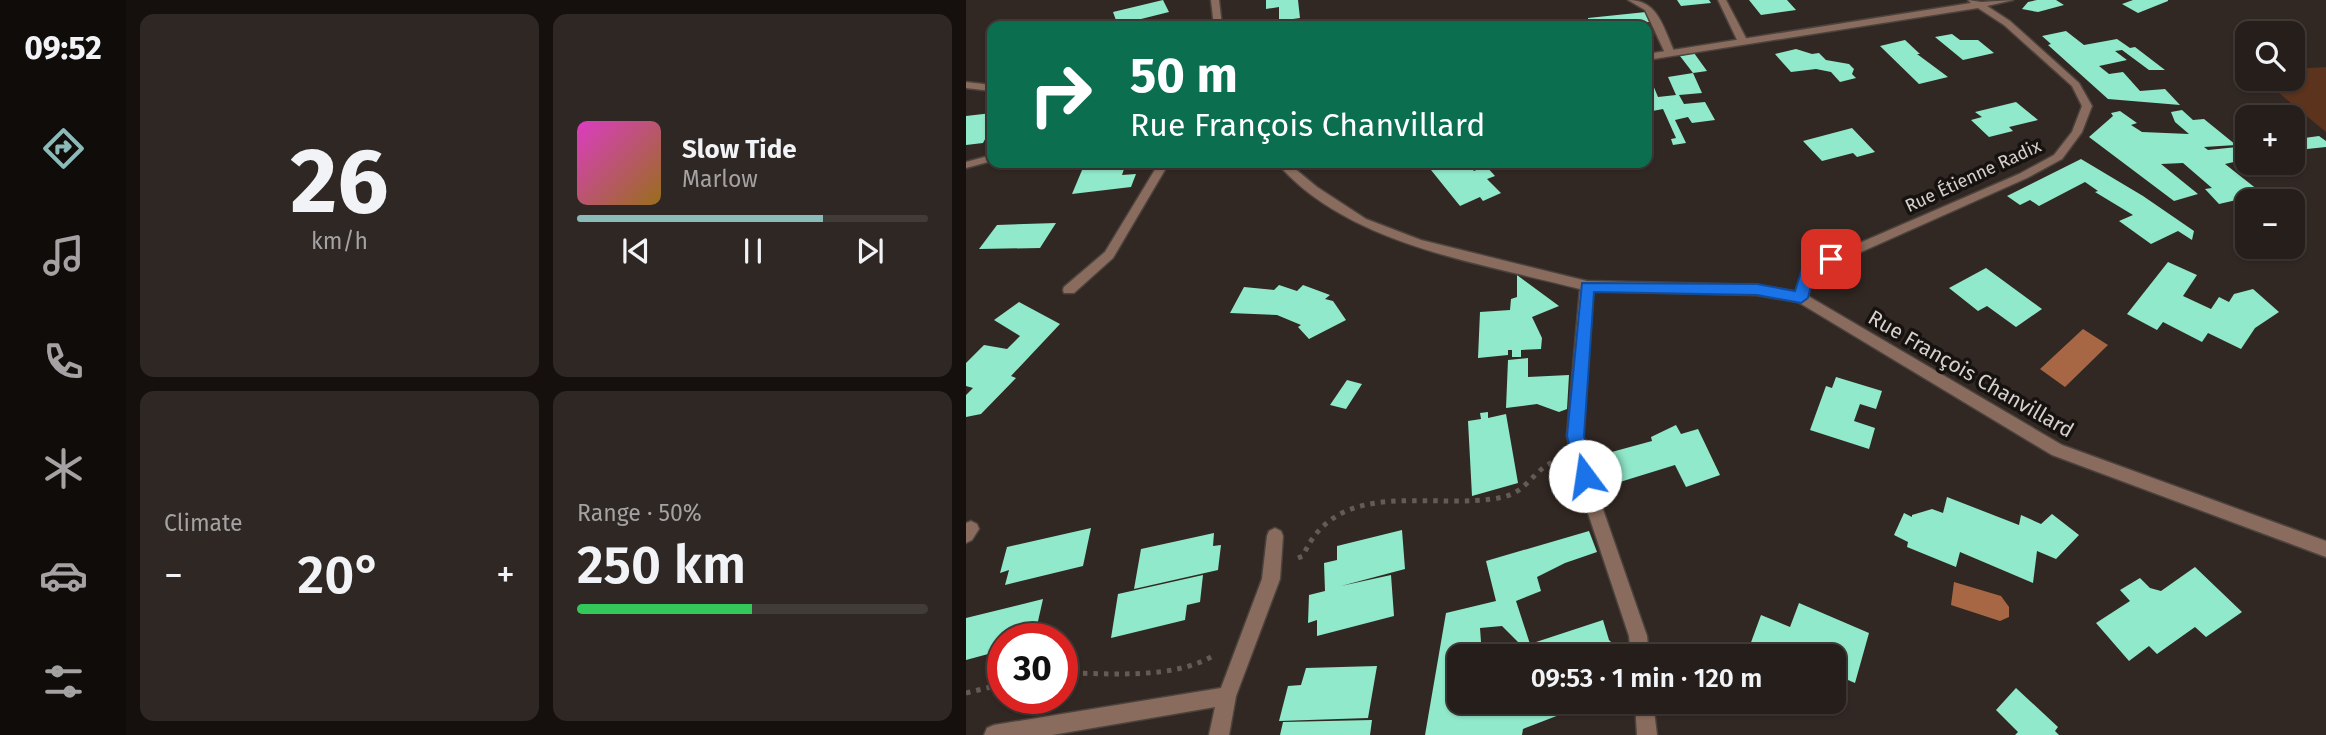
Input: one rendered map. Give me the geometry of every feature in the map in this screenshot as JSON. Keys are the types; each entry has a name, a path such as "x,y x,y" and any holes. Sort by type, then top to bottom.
{"street":[{"path":"1215,0 1217,21"},
{"path":"1632,0 1649,8 1670,53"},
{"path":"1722,0 1743,42"},
{"path":"1652,56 1975,3 2009,0"},
{"name":"Rue Étienne Radix","path":"1801,298 1808,270 2023,176 2058,157 2077,132 2087,106 2076,85 2007,23 1975,3"},
{"path":"966,85 987,87"},
{"path":"966,165 987,159"},
{"path":"1069,290 1110,255 1161,168"},
{"name":"Rue François Chanvillard","path":"1288,168 1313,190 1362,222 1418,243 1587,286 1757,290 1801,298 2057,450 2326,549"},
{"path":"1587,286 1575,436 1591,498 1639,644"},
{"path":"1219,735 1227,696 1271,579 1275,536"},
{"path":"994,735 1227,696"},
{"path":"1645,714 1647,735"}],"path":[{"path":"1272,565 1303,556 1307,542 1319,528 1377,500 1466,501 1508,496 1528,487 1546,463 1580,454"},
{"path":"1078,673 1136,672 1208,661 1215,654"},
{"path":"966,693 987,688"}],"shaded area":[{"path":"2326,67 2326,132 2305,115 2305,105 2293,105 2276,91 2305,91 2305,68"},
{"path":"2083,329 2108,345 2065,387 2040,369"},
{"path":"1954,582 2001,596 2009,607 2009,617 2000,621 1951,605"}],"building":[{"path":"1163,0 1169,12 1141,21 1116,21 1113,12"},
{"path":"1266,0 1298,0 1300,18 1279,21 1279,7 1266,9"},
{"path":"1677,0 1709,0 1711,3 1681,6"},
{"path":"1749,0 1787,0 1796,10 1761,15"},
{"path":"2056,0 2064,5 2038,12 2022,9 2028,2"},
{"path":"2133,0 2168,1 2138,13 2122,4"},
{"path":"1646,12 1650,21 1588,21 1588,18"},
{"path":"2066,31 2084,45 2117,39 2130,48 2135,47 2165,70 2149,70 2122,50 2115,51 2127,60 2099,66 2109,74 2123,72 2140,91 2165,89 2180,105 2108,99 2048,45 2051,44 2042,36"},
{"path":"1952,34 1960,40 1978,40 1994,53 1963,60 1935,37"},
{"path":"1905,40 1920,54 1917,54 1948,77 1919,84 1880,46"},
{"path":"1796,49 1812,54 1819,53 1826,60 1849,64 1854,69 1852,74 1856,78 1840,82 1831,72 1816,69 1791,72 1775,54"},
{"path":"1694,53 1707,71 1693,73 1680,56"},
{"path":"1693,73 1702,93 1679,95 1684,104 1705,102 1715,120 1692,123 1688,117 1675,120 1686,143 1673,145 1671,139 1676,138 1663,109 1652,111 1652,85 1658,97 1676,95 1668,77"},
{"path":"2016,102 2038,120 2009,127 2013,131 1989,137 1971,120 1982,117 1975,112"},
{"path":"2182,110 2193,120 2204,119 2235,144 2204,147 2208,150 2235,147 2235,162 2225,164 2235,172 2235,175 2239,175 2257,189 2235,189 2235,200 2219,204 2205,189 2212,188 2183,163 2161,164 2198,194 2174,201 2089,137 2113,116 2111,113 2120,111 2137,123 2131,125 2142,132 2189,134 2175,122 2171,112"},
{"path":"987,114 987,135 983,143 966,145 966,116"},
{"path":"1852,128 1875,152 1857,157 1853,153 1822,161 1803,141"},
{"path":"2319,136 2326,141 2326,147 2307,149 2305,138"},
{"path":"2081,159 2143,196 2194,231 2192,240 2178,231 2151,244 2119,221 2133,215 2095,192 2098,191 2085,182 2039,206 2030,200 2020,205 2007,196"},
{"path":"1083,168 1124,168 1122,175 1136,174 1131,187 1072,194"},
{"path":"1471,168 1474,171 1488,168 1495,176 1487,179 1501,193 1483,201 1480,197 1460,206 1431,170"},
{"path":"1056,223 1040,248 979,249 997,225"},
{"path":"2168,262 2197,275 2183,296 2211,309 2219,297 2229,302 2234,294 2253,289 2279,312 2255,328 2241,349 2208,333 2202,342 2163,322 2157,330 2127,314"},
{"path":"1986,268 2042,309 2016,327 1987,306 1978,311 1949,288"},
{"path":"1517,275 1559,306 1532,317 1542,338 1541,349 1521,350 1521,357 1512,357 1512,350 1508,350 1508,355 1478,358 1480,312 1510,310 1511,299 1517,297"},
{"path":"1279,285 1297,291 1303,285 1330,295 1325,299 1333,301 1346,320 1309,339 1298,327 1301,325 1277,315 1230,313 1244,287 1274,290"},
{"path":"1019,302 1060,324 1011,376 1016,378 981,414 966,417 966,395 973,388 966,386 966,363 984,345 1007,349 1020,336 994,320"},
{"path":"1528,358 1528,377 1569,375 1567,409 1559,412 1537,404 1506,408 1508,360"},
{"path":"1836,377 1882,391 1876,409 1860,404 1854,421 1875,428 1869,449 1810,430 1826,386 1832,388"},
{"path":"1347,380 1362,384 1346,409 1330,405"},
{"path":"1488,412 1488,418 1506,414 1518,483 1472,496 1468,421 1481,419 1480,413"},
{"path":"1676,425 1681,434 1698,429 1720,475 1686,487 1675,465 1607,486 1597,456 1652,441 1651,437"},
{"path":"1947,497 2019,525 2021,515 2041,524 2052,514 2079,535 2056,559 2037,551 2033,583 1960,552 1956,567 1907,547 1908,542 1894,535 1904,513 1912,517 1932,509 1943,513"},
{"path":"1091,528 1083,566 1005,585 1009,570 1000,573 1007,547"},
{"path":"1402,530 1405,569 1341,586 1391,575 1394,616 1317,636 1317,620 1308,623 1309,595 1325,591 1324,563 1337,560 1337,546"},
{"path":"1589,531 1597,552 1565,563 1537,577 1541,591 1516,601 1530,644 1520,644 1502,626 1480,628 1481,644 1447,644 1447,714 1562,714 1523,729 1522,735 1425,735 1446,613 1496,601 1486,561"},
{"path":"1214,533 1213,546 1221,545 1218,570 1134,589 1141,549"},
{"path":"2195,567 2242,612 2206,637 2195,627 2157,654 2149,646 2129,661 2096,623 2130,601 2120,590 2140,578 2150,588 2161,591"},
{"path":"1203,575 1200,602 1187,605 1185,620 1111,638 1118,594"},
{"path":"1043,599 1038,623 987,623 987,654 966,660 966,618"},
{"path":"1799,603 1869,633 1855,683 1846,679 1846,644 1750,644 1761,615 1790,627"},
{"path":"1603,620 1609,640 1613,644 1530,644"},
{"path":"1377,666 1368,718 1279,721 1288,686 1301,685 1306,668"},
{"path":"2016,688 2058,727 2055,731 2059,735 2015,735 2018,732 1996,710"},
{"path":"1372,720 1370,735 1280,735 1283,722"}],"route":[{"path":"1585,476 1575,436 1587,286 1757,290 1801,298 1808,270 1831,259"}]}
